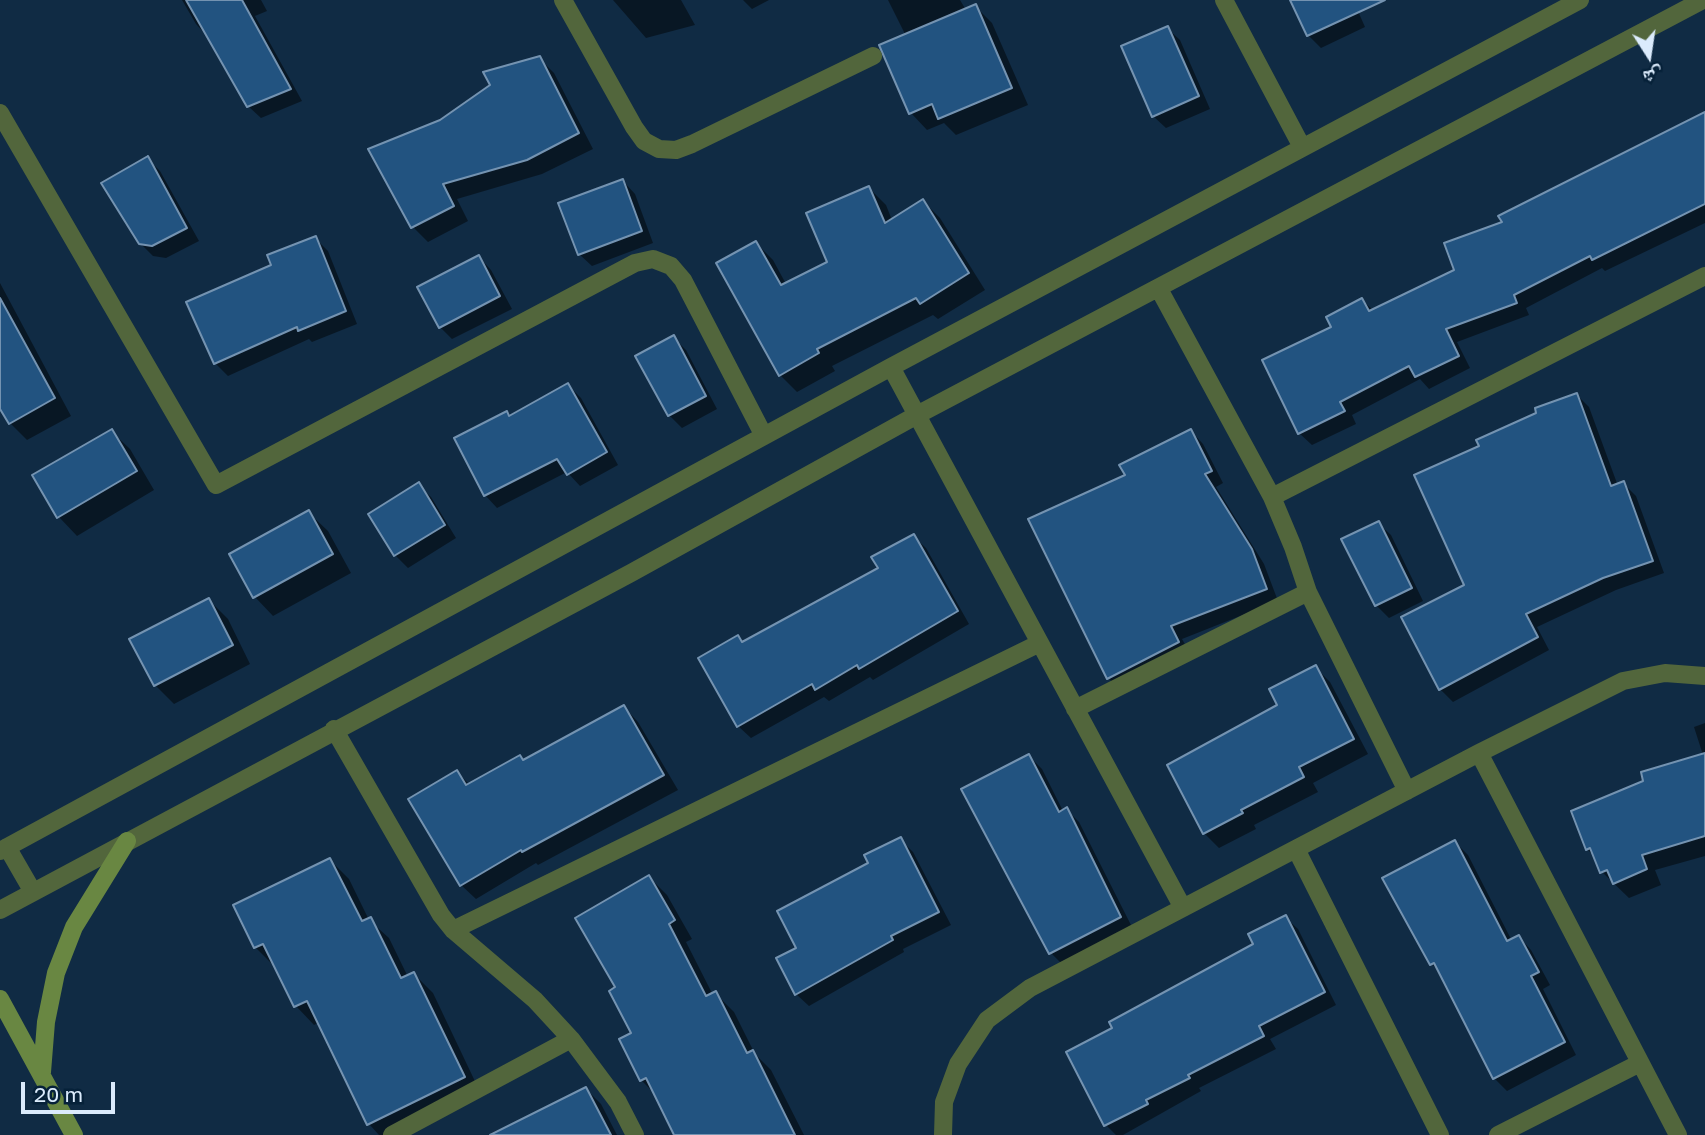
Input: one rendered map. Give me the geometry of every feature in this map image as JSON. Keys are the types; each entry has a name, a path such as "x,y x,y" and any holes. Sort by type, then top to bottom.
{"main road":[{"path":"42,1072 46,1022 56,973 74,927 127,841"},
{"path":"0,999 74,1135"}],"street":[{"path":"563,0 634,127 644,141 659,149 676,150 692,144 873,56"},
{"path":"1224,0 1302,147"},
{"path":"33,892 3,849 891,366 1580,0"},
{"path":"0,910 334,729 631,573 917,415 1703,0"},
{"path":"0,113 216,485 635,263 653,259 671,266 683,280 764,436"},
{"path":"1272,497 1705,276"},
{"path":"1159,289 1272,497 1308,592 1407,791"},
{"path":"891,366 1183,908"},
{"path":"1076,709 1308,592"},
{"path":"453,930 1040,643"},
{"path":"943,1135 944,1102 958,1064 987,1020 1030,988 1479,753 1623,681 1665,673 1705,676"},
{"path":"334,729 440,915 453,930 525,990 571,1039 618,1102 635,1135"},
{"path":"1479,753 1678,1135"},
{"path":"1296,849 1440,1135"},
{"path":"392,1135 571,1039"},
{"path":"1498,1135 1640,1063"}],"building":[{"path":"186,0 242,0 291,89 247,107"},
{"path":"1290,0 1385,0 1307,36"},
{"path":"976,4 1012,88 938,119 932,104 909,114 879,45"},
{"path":"1168,26 1199,96 1152,117 1121,46"},
{"path":"540,56 579,133 527,160 443,184 454,206 411,228 368,149 440,120 490,85 483,72"},
{"path":"1705,112 1705,204 1592,260 1590,256 1514,295 1517,303 1446,329 1459,356 1415,377 1409,366 1340,402 1345,411 1298,434 1262,360 1331,327 1326,317 1362,298 1369,311 1454,270 1444,243 1502,222 1498,216"},
{"path":"148,156 187,228 152,246 139,244 101,183"},
{"path":"623,179 642,231 578,255 558,203"},
{"path":"869,186 885,223 923,199 969,273 920,304 916,298 817,349 819,353 779,376 716,263 756,241 781,285 827,262 806,213"},
{"path":"316,236 346,311 298,331 297,327 214,364 186,302 271,265 267,255"},
{"path":"479,255 500,296 439,328 417,287"},
{"path":"0,298 55,398 9,424 0,409"},
{"path":"674,335 706,396 668,416 635,356"},
{"path":"568,383 607,452 567,475 557,459 484,496 454,438 507,411 509,416"},
{"path":"1577,393 1611,486 1624,481 1653,561 1603,578 1526,614 1538,637 1439,690 1401,617 1464,585 1414,475 1479,446 1476,440 1536,413 1535,408"},
{"path":"112,429 137,471 57,518 32,475"},
{"path":"1191,429 1212,471 1205,474 1252,549 1267,589 1171,626 1179,642 1107,679 1028,519 1125,475 1119,465"},
{"path":"419,482 445,525 394,556 368,514"},
{"path":"309,510 333,554 253,598 229,554"},
{"path":"1379,521 1412,588 1375,606 1341,539"},
{"path":"914,534 958,611 859,669 857,665 815,690 812,684 737,727 698,658 738,635 742,642 878,568 871,557"},
{"path":"209,598 233,645 154,686 129,639"},
{"path":"1316,665 1354,739 1299,767 1304,777 1241,810 1243,813 1203,834 1167,765 1277,705 1269,689"},
{"path":"624,705 664,775 522,852 521,850 460,886 408,799 457,770 466,785 520,755 523,760"},
{"path":"1705,753 1705,836 1642,855 1647,869 1613,884 1607,870 1600,873 1590,848 1586,850 1571,811 1643,781 1641,772"},
{"path":"1029,754 1059,812 1067,807 1121,917 1049,954 961,789"},
{"path":"901,837 939,912 891,936 893,940 795,995 776,958 796,948 777,911 868,863 864,855"},
{"path":"1455,840 1507,941 1519,935 1539,972 1531,976 1565,1042 1493,1079 1434,963 1430,965 1382,878"},
{"path":"330,858 362,921 371,917 401,978 414,972 465,1077 367,1125 307,1001 294,1007 263,944 254,948 233,905"},
{"path":"649,875 675,920 669,924 706,996 716,991 747,1053 753,1050 795,1135 674,1135 646,1078 640,1081 619,1039 631,1033 609,991 615,987 575,918"},
{"path":"1286,915 1325,992 1259,1026 1264,1036 1188,1075 1190,1078 1146,1100 1148,1104 1104,1126 1066,1052 1112,1028 1109,1022 1253,944 1248,934"},
{"path":"586,1087 611,1135 490,1135"}]}
